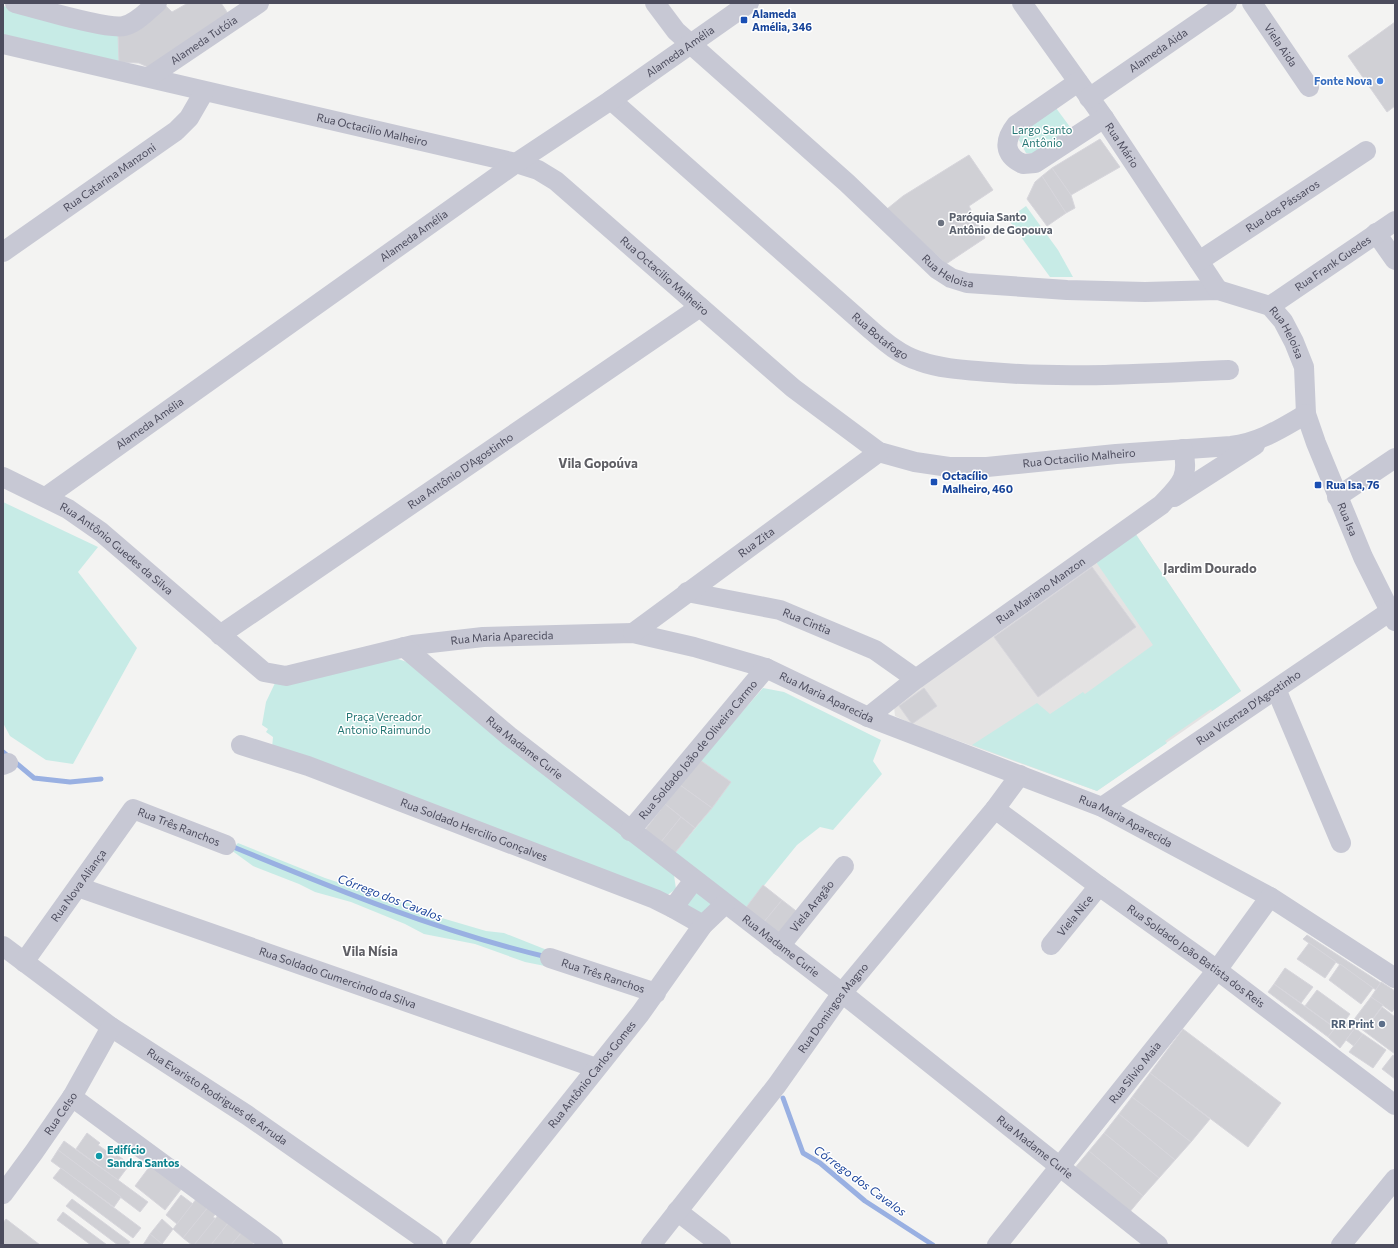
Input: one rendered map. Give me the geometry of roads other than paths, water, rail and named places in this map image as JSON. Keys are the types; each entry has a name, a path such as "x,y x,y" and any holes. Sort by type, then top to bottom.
{"street":[{"path":"15,3 103,24 120,26 132,23 157,3"},
{"name":"Alameda Tutóia","path":"148,77 259,3"},
{"name":"Rua Heloisa","path":"655,3 669,24 847,183 937,269 951,278 967,283 1067,290 1145,292 1218,290 1270,306 1283,321 1304,366"},
{"name":"Alameda Amélia","path":"46,497 516,163 611,100 749,3"},
{"name":"Rua Mário","path":"1022,3 1104,118 1218,290"},
{"name":"Alameda Aida","path":"1083,90 1227,3"},
{"name":"Viela Aida","path":"1252,3 1309,87"},
{"name":"Rua Octacilio Malheiro","path":"3,44 148,77 204,92 516,163 538,170 556,181 793,388 879,452 915,462 949,467 987,466 1247,444 1265,438 1306,414"},
{"path":"1083,90 1016,125 1007,140 1007,147 1013,157 1023,164 1035,163 1104,118"},
{"name":"Rua Catarina Manzoni","path":"3,252 180,128 189,118 204,92"},
{"name":"Rua Botafogo","path":"611,100 871,330 895,350 918,361 949,369 1014,374 1082,376 1229,370"},
{"name":"Rua dos Pássaros","path":"1199,261 1366,151"},
{"name":"Rua Frank Guedes","path":"1270,306 1395,221"},
{"path":"1376,233 1395,260"},
{"name":"Rua Antônio D'Agostinho","path":"220,636 700,307"},
{"name":"Rua Isa","path":"1304,366 1306,414 1337,497 1363,557 1394,613"},
{"path":"1161,505 1265,438"},
{"name":"Rua Mariano Manzon","path":"868,717 916,679 1161,505 1180,485 1184,477 1186,469 1183,449"},
{"name":"Rua Zita","path":"633,633 879,452"},
{"path":"1337,497 1395,458"},
{"name":"Alameda Amélia","path":"68,509 72,489 81,472"},
{"name":"Rua Antônio Guedes da Silva","path":"3,477 68,509 101,532 220,636"},
{"name":"Rua Cintia","path":"688,592 780,610 875,650 916,679"},
{"name":"Rua Vicenza D'Agostinho","path":"1102,806 1276,689 1394,613"},
{"name":"Rua Maria Aparecida","path":"220,636 264,672 286,676 404,647 483,637 633,633 694,647 766,668 868,717 1102,806 1270,897 1395,978"},
{"name":"Rua Madame Curie","path":"404,647 509,736 630,831 842,993 1158,1245"},
{"name":"Rua Soldado João de Oliveira Carmo","path":"630,831 766,668"},
{"path":"1276,689 1341,843"},
{"name":"Rua Soldado Hercilio Gonçalves","path":"241,745 308,766 673,908 703,925"},
{"name":"Rua Domingos Magno","path":"651,1245 777,1085 842,993 995,809 1020,775"},
{"name":"Rua Três Ranchos","path":"133,809 226,845"},
{"name":"Rua Nova Aliança","path":"24,962 133,809"},
{"name":"Rua Soldado João Batista dos Reis","path":"995,809 1099,886 1217,970 1395,1105"},
{"name":"Viela Aragão","path":"780,946 844,866"},
{"path":"673,908 694,880"},
{"name":"Viela Nice","path":"1051,946 1099,886"},
{"name":"Rua Soldado Gumercindo da Silva","path":"78,887 596,1068"},
{"name":"Rua Silvio Maia","path":"997,1245 1217,970 1270,897"},
{"name":"Rua Antônio Carlos Gomes","path":"456,1245 656,993 703,925 726,904"},
{"name":"Rua Evaristo Rodrigues de Arruda","path":"3,946 111,1027 247,1115 433,1245"},
{"name":"Rua Três Ranchos","path":"550,958 656,993"},
{"name":"Rua Celso","path":"3,1194 72,1097 111,1027"},
{"path":"72,1097 273,1245"},
{"path":"1341,1245 1395,1179"},
{"path":"678,1211 720,1245"}],"waterway":[{"name":"Córrego dos Cavalos","path":"3,752 34,778 70,782 101,779"},
{"name":"Córrego dos Cavalos","path":"231,846 309,878 426,922 506,947 547,957"},
{"name":"Córrego dos Cavalos","path":"783,1098 803,1153 820,1163 865,1201 933,1245"}],"place":[{"name":"Alameda Amélia, 346","path":"744,20"},
{"name":"Fonte Nova","path":"1380,81"},
{"name":"Paróquia Santo Antônio de Gopouva","path":"941,223"},
{"name":"Octacílio Malheiro, 460","path":"934,482"},
{"name":"Rua Isa, 76","path":"1318,485"},
{"name":"RR Print","path":"1382,1024"},
{"name":"Edifício Sandra Santos","path":"99,1156"}],"district":[{"name":"Vila Gopoúva","path":"598,463"},
{"name":"Jardim Dourado","path":"1210,568"},
{"name":"Vila Nísia","path":"370,951"}],"park label":[{"name":"Largo Santo Antônio","path":"1042,136"},
{"name":"Praça Vereador Antonio Raimundo","path":"384,723"}]}
